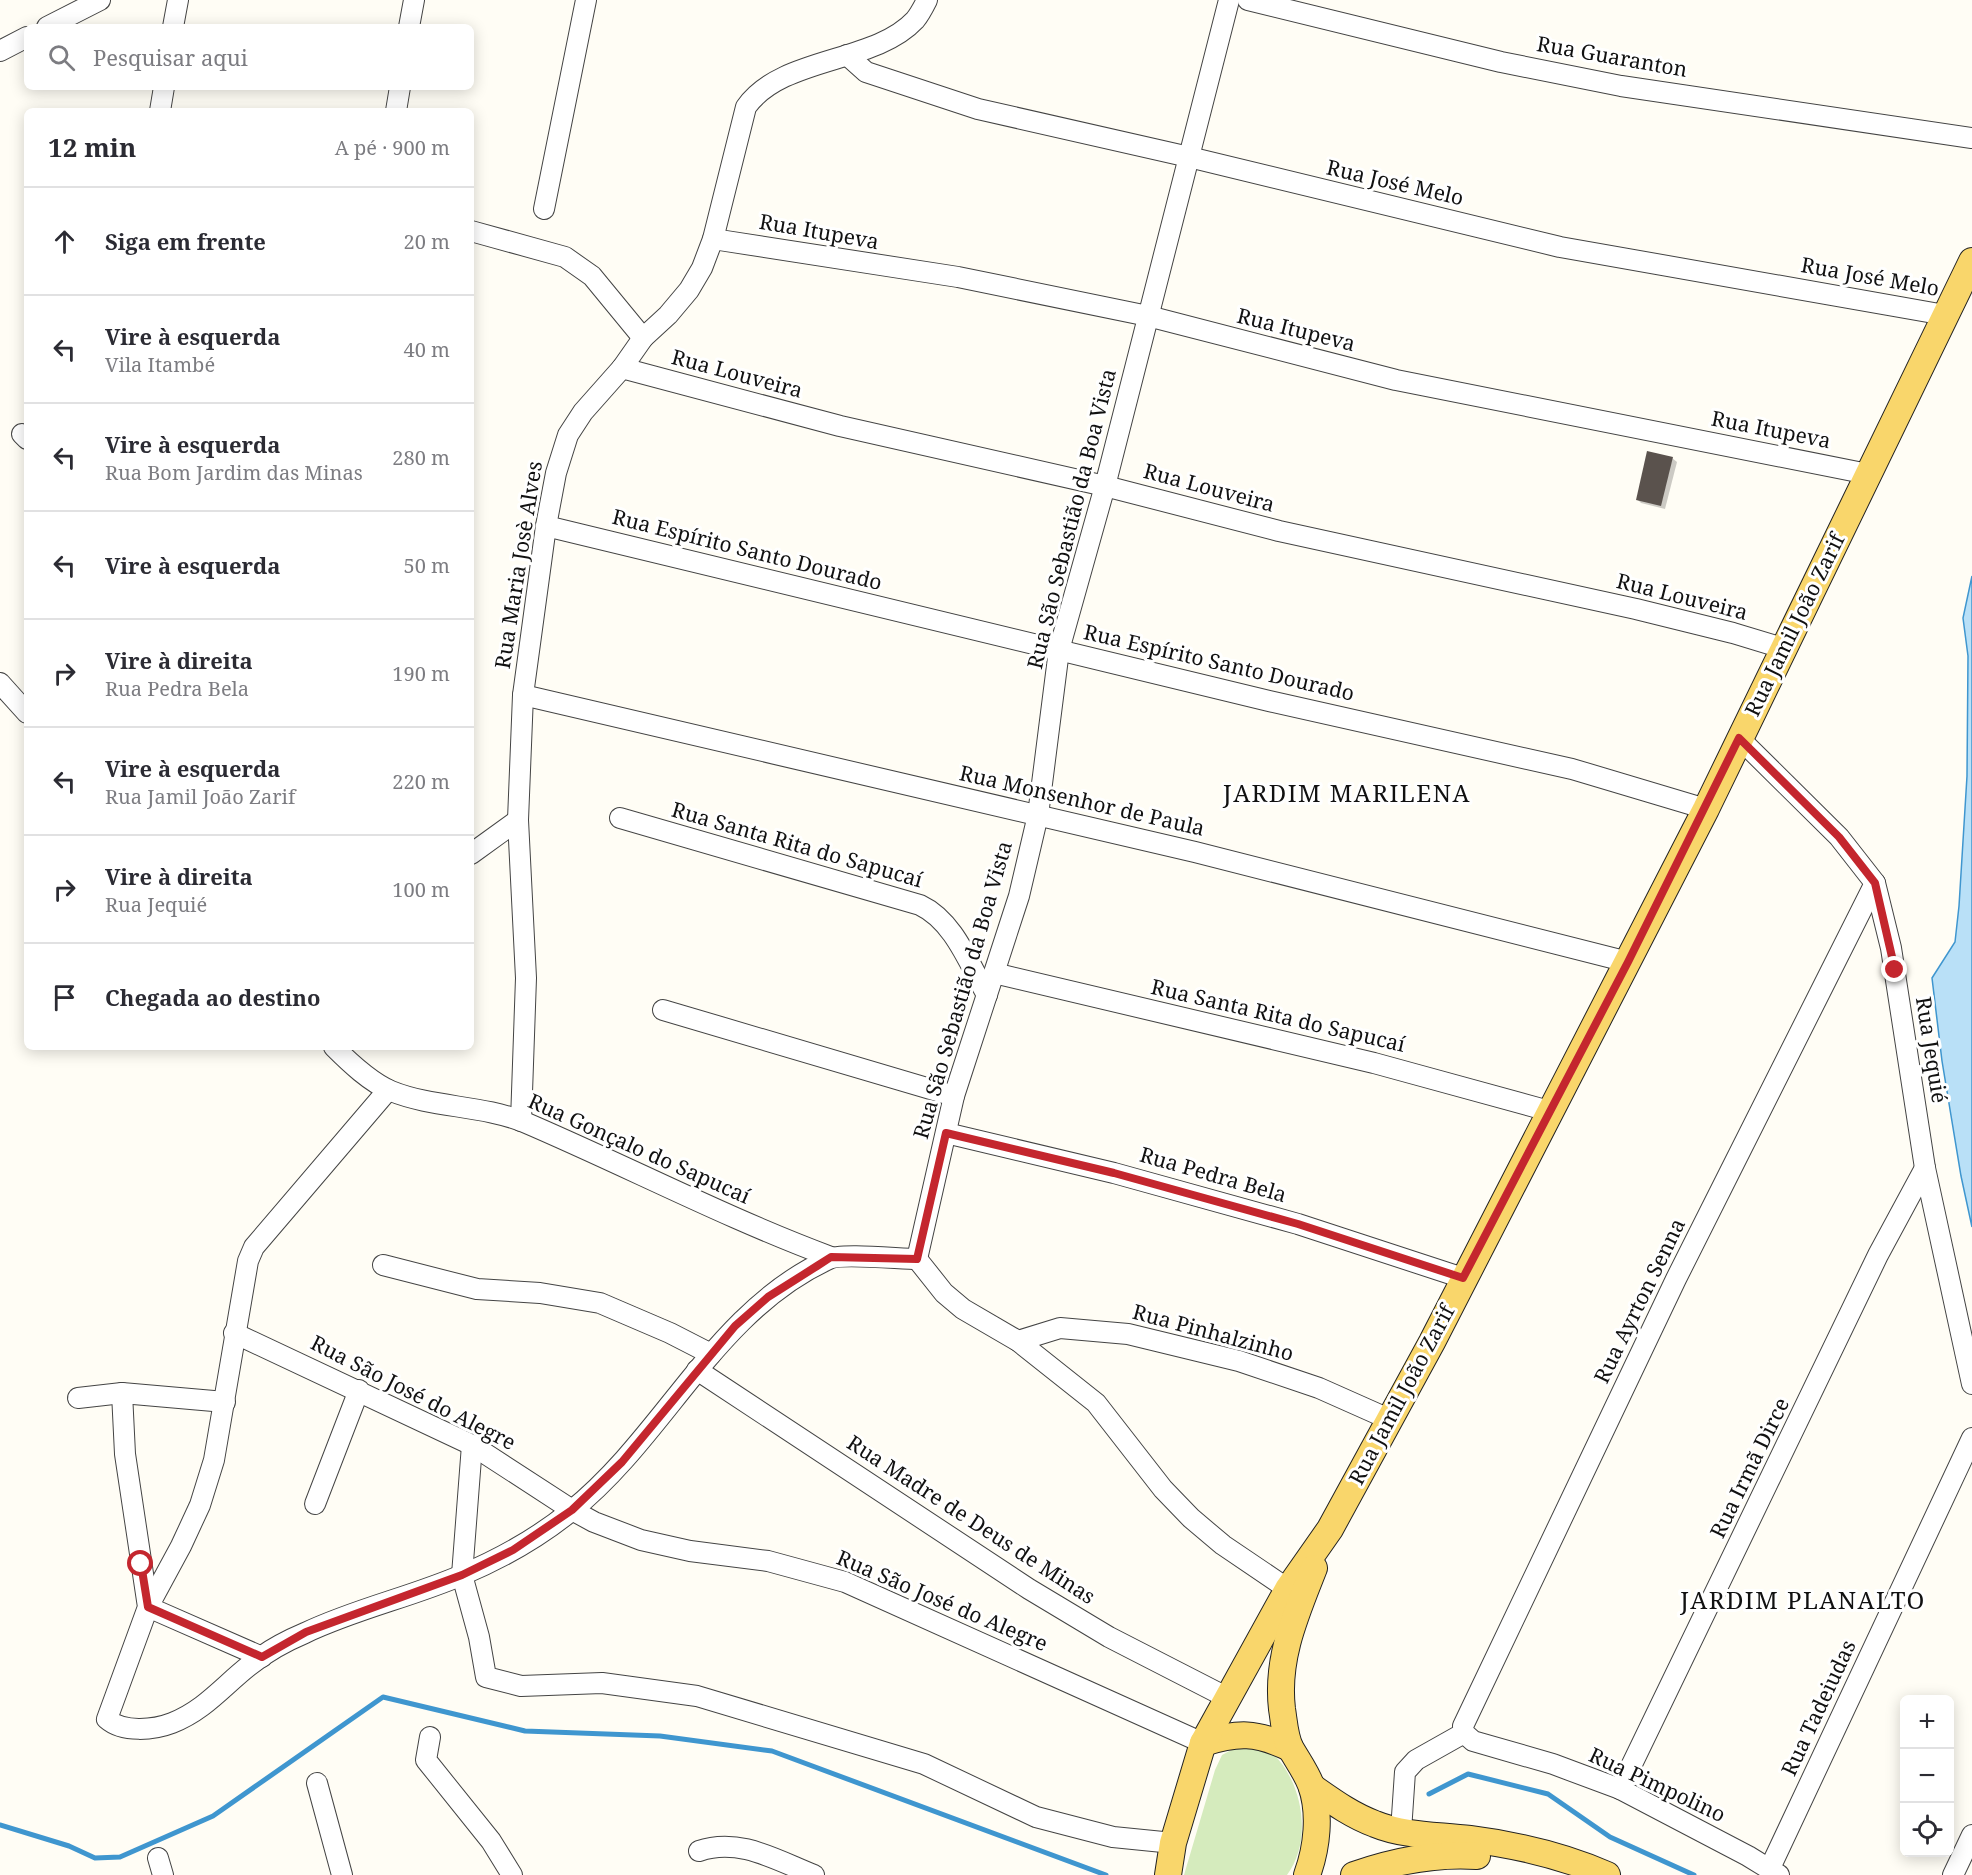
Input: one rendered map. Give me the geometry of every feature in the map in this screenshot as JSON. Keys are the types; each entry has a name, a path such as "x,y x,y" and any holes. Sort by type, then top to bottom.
{"main road":[{"name":"Rua Jamil João Zarif","path":"1168,1875 1173,1843 1203,1743 1226,1697 1288,1589 1330,1529 1391,1420 1706,809 1739,738 1786,649 1972,261"},
{"name":"Rua Jamil João Zarif","path":"1306,1875 1315,1847 1316,1818 1312,1787 1290,1748 1281,1676 1286,1642 1330,1529"},
{"path":"1203,1743 1233,1735 1254,1734 1290,1748"},
{"path":"1312,1787 1349,1813 1376,1825 1401,1831 1517,1846 1582,1864 1607,1875"},
{"path":"1354,1875 1406,1859 1448,1854 1502,1857 1568,1875"}],"street":[{"path":"53,24 100,0"},
{"path":"174,24 178,0"},
{"path":"410,24 414,0"},
{"path":"544,209 586,0"},
{"name":"Rua Maria Josè Alves","path":"521,1121 526,978 518,820 523,695 546,526 561,451 583,412 622,368 642,338 669,315 689,290 702,268 713,239 746,107 753,98 767,86 785,77 846,55 902,31 916,19 927,0"},
{"name":"Rua São Sebastião da Boa Vista","path":"917,1259 954,1096 1019,896 1038,815 1059,650 1105,486 1229,0"},
{"name":"Rua Guaranton","path":"1248,0 1501,62 1621,86 1972,138"},
{"path":"0,51 24,39"},
{"name":"Rua José Melo","path":"846,55 866,72 978,110 1189,157 1560,247 1945,315"},
{"path":"160,108 164,90"},
{"path":"396,108 400,90"},
{"path":"474,232 565,257 592,276 642,338"},
{"name":"Rua Itupeva","path":"713,239 958,277 1148,316 1396,380 1868,474"},
{"name":"Rua Louveira","path":"622,368 840,426 1105,486 1279,531 1636,609 1733,633 1786,649"},
{"name":"Rua Espírito Santo Dourado","path":"546,526 1269,701 1572,769 1706,809"},
{"path":"0,683 24,710"},
{"name":"Rua Monsenhor de Paula","path":"523,695 1206,855 1628,962"},
{"name":"Rua Jequié","path":"1739,738 1839,837 1875,883 1891,948 1925,1168 1972,1384"},
{"name":"Rua Santa Rita do Sapucaí","path":"620,818 921,905 933,911 949,929 987,995"},
{"path":"474,852 518,820"},
{"name":"Rua Ayrton Senna","path":"1468,1737 1463,1726 1469,1710 1676,1279 1875,883"},
{"name":"Rua Santa Rita do Sapucaí","path":"994,973 1374,1063 1549,1111"},
{"path":"663,1010 954,1096"},
{"name":"Rua Gonçalo do Sapucaí","path":"337,1050 353,1066 388,1089 407,1096 521,1121 716,1211 831,1257"},
{"path":"388,1089 254,1247 248,1261 234,1333 225,1402 214,1460 200,1505 148,1607 107,1719 110,1722 147,1731 171,1723 202,1708 262,1657 306,1632 462,1575 513,1550 572,1510 622,1462 735,1326 768,1297 831,1257 917,1259 944,1293 963,1309 1018,1341 1096,1402 1163,1489 1191,1518 1223,1545 1288,1589"},
{"name":"Rua Pedra Bela","path":"946,1133 1114,1173 1298,1224 1463,1278"},
{"name":"Rua Irmã Dirce","path":"1620,1789 1878,1255 1925,1168"},
{"path":"383,1265 477,1288 540,1293 600,1303 670,1333 711,1354"},
{"name":"Rua Pinhalzinho","path":"1018,1341 1060,1328 1128,1334 1239,1361 1319,1388 1391,1420"},
{"name":"Rua São José do Alegre","path":"234,1333 472,1445 572,1510 641,1540 690,1551 768,1561 845,1582 1203,1743"},
{"name":"Rua Madre de Deus de Minas","path":"697,1370 1029,1589 1109,1637 1226,1697"},
{"path":"315,1504 359,1390"},
{"path":"78,1398 122,1393 225,1402"},
{"path":"122,1393 126,1466 148,1607"},
{"name":"Rua Tadeiudas","path":"1774,1871 1972,1438"},
{"path":"472,1445 462,1575 479,1637 486,1677 521,1686 602,1683 697,1696 924,1764 1036,1817 1113,1837 1173,1843"},
{"path":"148,1607 262,1657"},
{"path":"430,1737 426,1760 491,1841 512,1875"},
{"path":"1401,1831 1405,1772 1416,1760 1468,1737"},
{"name":"Rua Pimpolino","path":"1468,1737 1553,1764 1620,1789 1774,1871"},
{"path":"317,1783 342,1875"},
{"path":"1953,1875 1972,1835"},
{"path":"699,1851 726,1845 739,1847 814,1875"}],"green space":[{"path":"1246,1742 1272,1753 1283,1765 1291,1779 1301,1812 1302,1829 1295,1861 1287,1875 1184,1875 1215,1770 1222,1755"}],"water":[{"path":"1972,576 1972,1227 1942,1061 1932,978 1955,942 1959,906 1967,776 1968,656 1963,618"}],"building":[{"path":"1647,451 1673,457 1661,506 1636,500"}],"waterway":[{"path":"0,1825 69,1846 95,1858 120,1857 213,1816 383,1697 525,1731 660,1736 772,1751 1106,1875"},
{"path":"1429,1794 1468,1774 1548,1794 1610,1837 1694,1875"}],"district":[{"name":"JARDIM MARILENA","path":"1347,794"},
{"name":"JARDIM PLANALTO","path":"1803,1601"}],"route":[{"path":"141,1564 148,1607 262,1657 306,1632 462,1575 513,1550 572,1510 622,1462 735,1326 768,1297 831,1257 917,1259 946,1133 1114,1173 1298,1224 1463,1278 1628,962 1706,809 1739,738 1839,837 1875,883 1895,970"}]}
